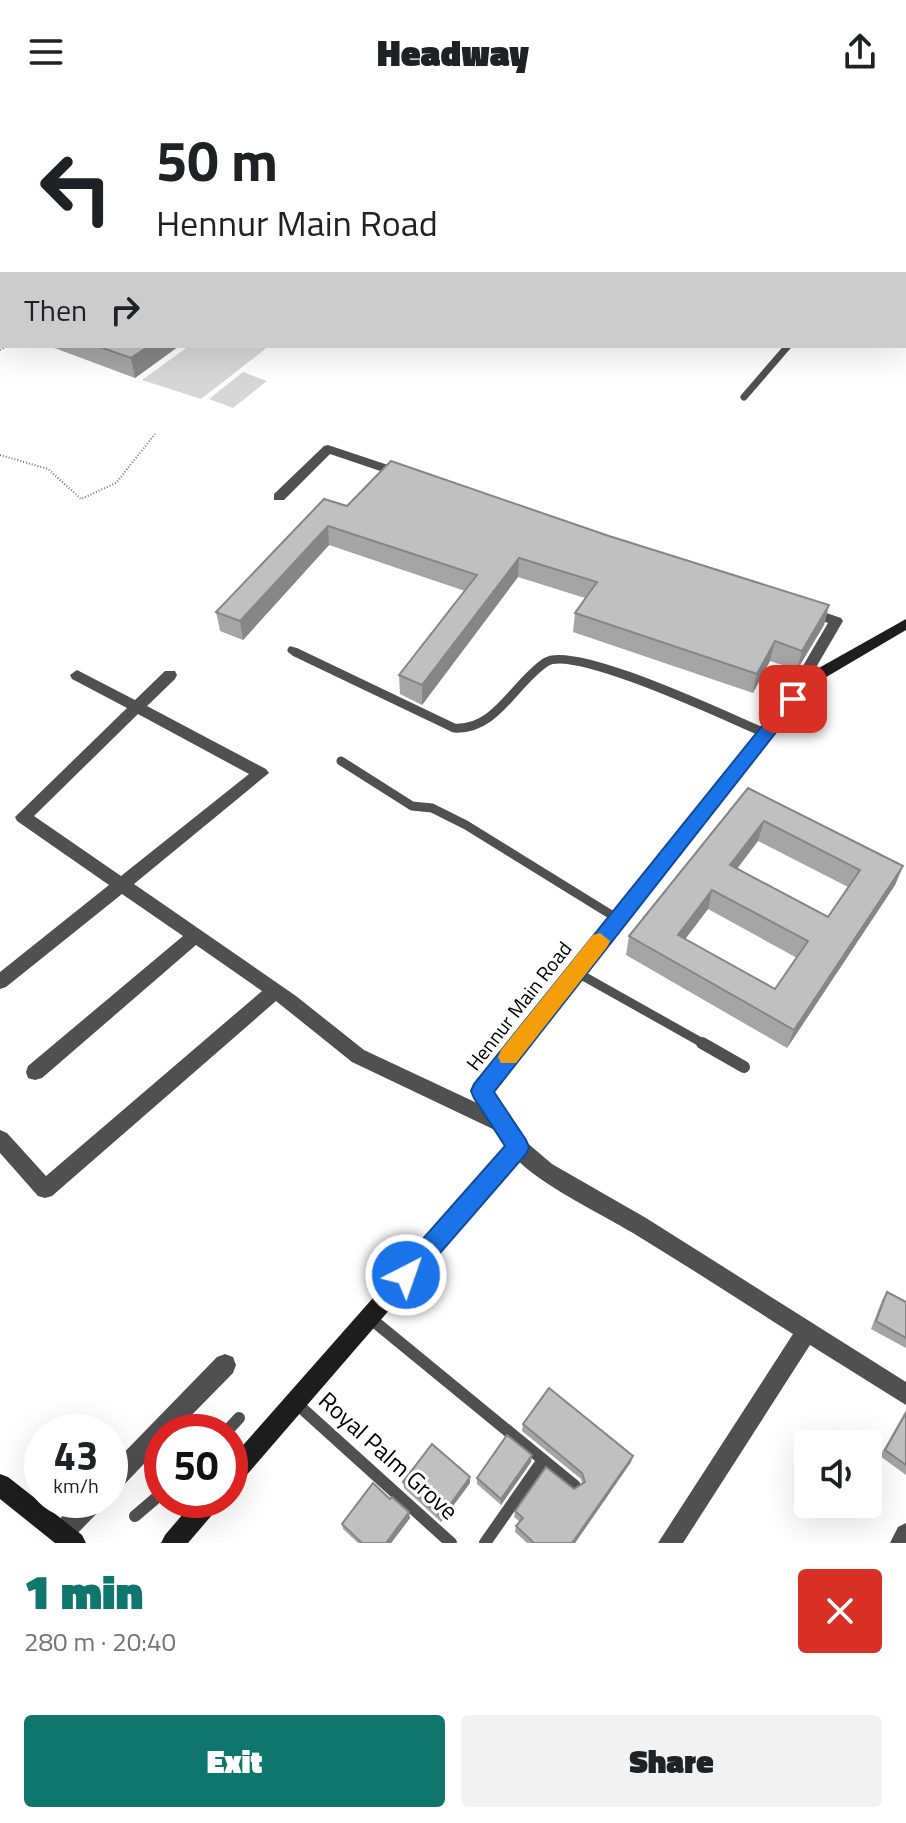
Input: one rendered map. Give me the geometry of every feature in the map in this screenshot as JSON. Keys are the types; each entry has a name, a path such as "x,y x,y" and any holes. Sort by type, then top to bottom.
{"main road":[{"name":"Hennur Main Road","path":"518,1147 481,1091 806,682 906,624"},
{"path":"248,1457 518,1147"},
{"path":"0,1485 68,1538"},
{"path":"173,1543 195,1518"}],"street":[{"path":"279,497 328,449 418,479"},
{"path":"791,606 836,621 804,676 806,682"},
{"path":"0,982 261,773 77,675"},
{"path":"170,675 23,817 275,991 358,1056 504,1125"},
{"path":"35,1072 195,936"},
{"path":"0,1139 45,1189 275,991"},
{"path":"518,1147 545,1170 639,1225 906,1394"},
{"path":"670,1543 806,1333"},
{"path":"128,1465 225,1365"},
{"path":"68,1538 82,1518"},
{"path":"902,1543 906,1535"}],"lane":[{"path":"744,397 786,348"},
{"path":"291,650 454,728 470,729 497,711 547,661 566,658 607,668 742,727 765,733"},
{"path":"341,761 412,806 432,808 466,825 618,919"},
{"path":"576,972 744,1067"},
{"path":"369,1318 575,1486"},
{"name":"Royal Palm Grove","path":"295,1403 451,1543"},
{"path":"485,1543 543,1460"},
{"path":"135,1516 144,1508"}],"path":[{"path":"0,455 48,469 81,499 99,496 121,482 155,434"}],"shaded area":[{"path":"186,348 266,348 201,399 142,380"},
{"path":"243,372 267,381 233,408 209,399"}],"building":[{"path":"103,348 146,348 131,358"},
{"path":"391,461 609,536 829,605 802,651 775,641 757,674 575,613 597,582 519,558 422,685 399,675 477,575 328,526 240,621 216,612 324,499 347,506"},
{"path":"748,788 903,866 794,1030 629,936","holes":["764,821 860,870 828,917 730,865","712,890 808,941 775,989 678,935"]},
{"path":"887,1292 906,1302 906,1338 876,1321"},
{"path":"549,1388 633,1456 572,1543 534,1543 516,1526 523,1518 515,1511 546,1467 574,1489 585,1482 582,1473 523,1424"},
{"path":"906,1413 906,1465 885,1450"},
{"path":"507,1435 532,1455 501,1499 477,1478"},
{"path":"432,1444 470,1477 441,1517 403,1482"},
{"path":"373,1483 409,1512 386,1543 362,1543 342,1524"}],"slow traffic":[{"path":"509,1057 600,941"}],"route":[{"path":"406,1275 518,1147 481,1091 793,699"}]}
